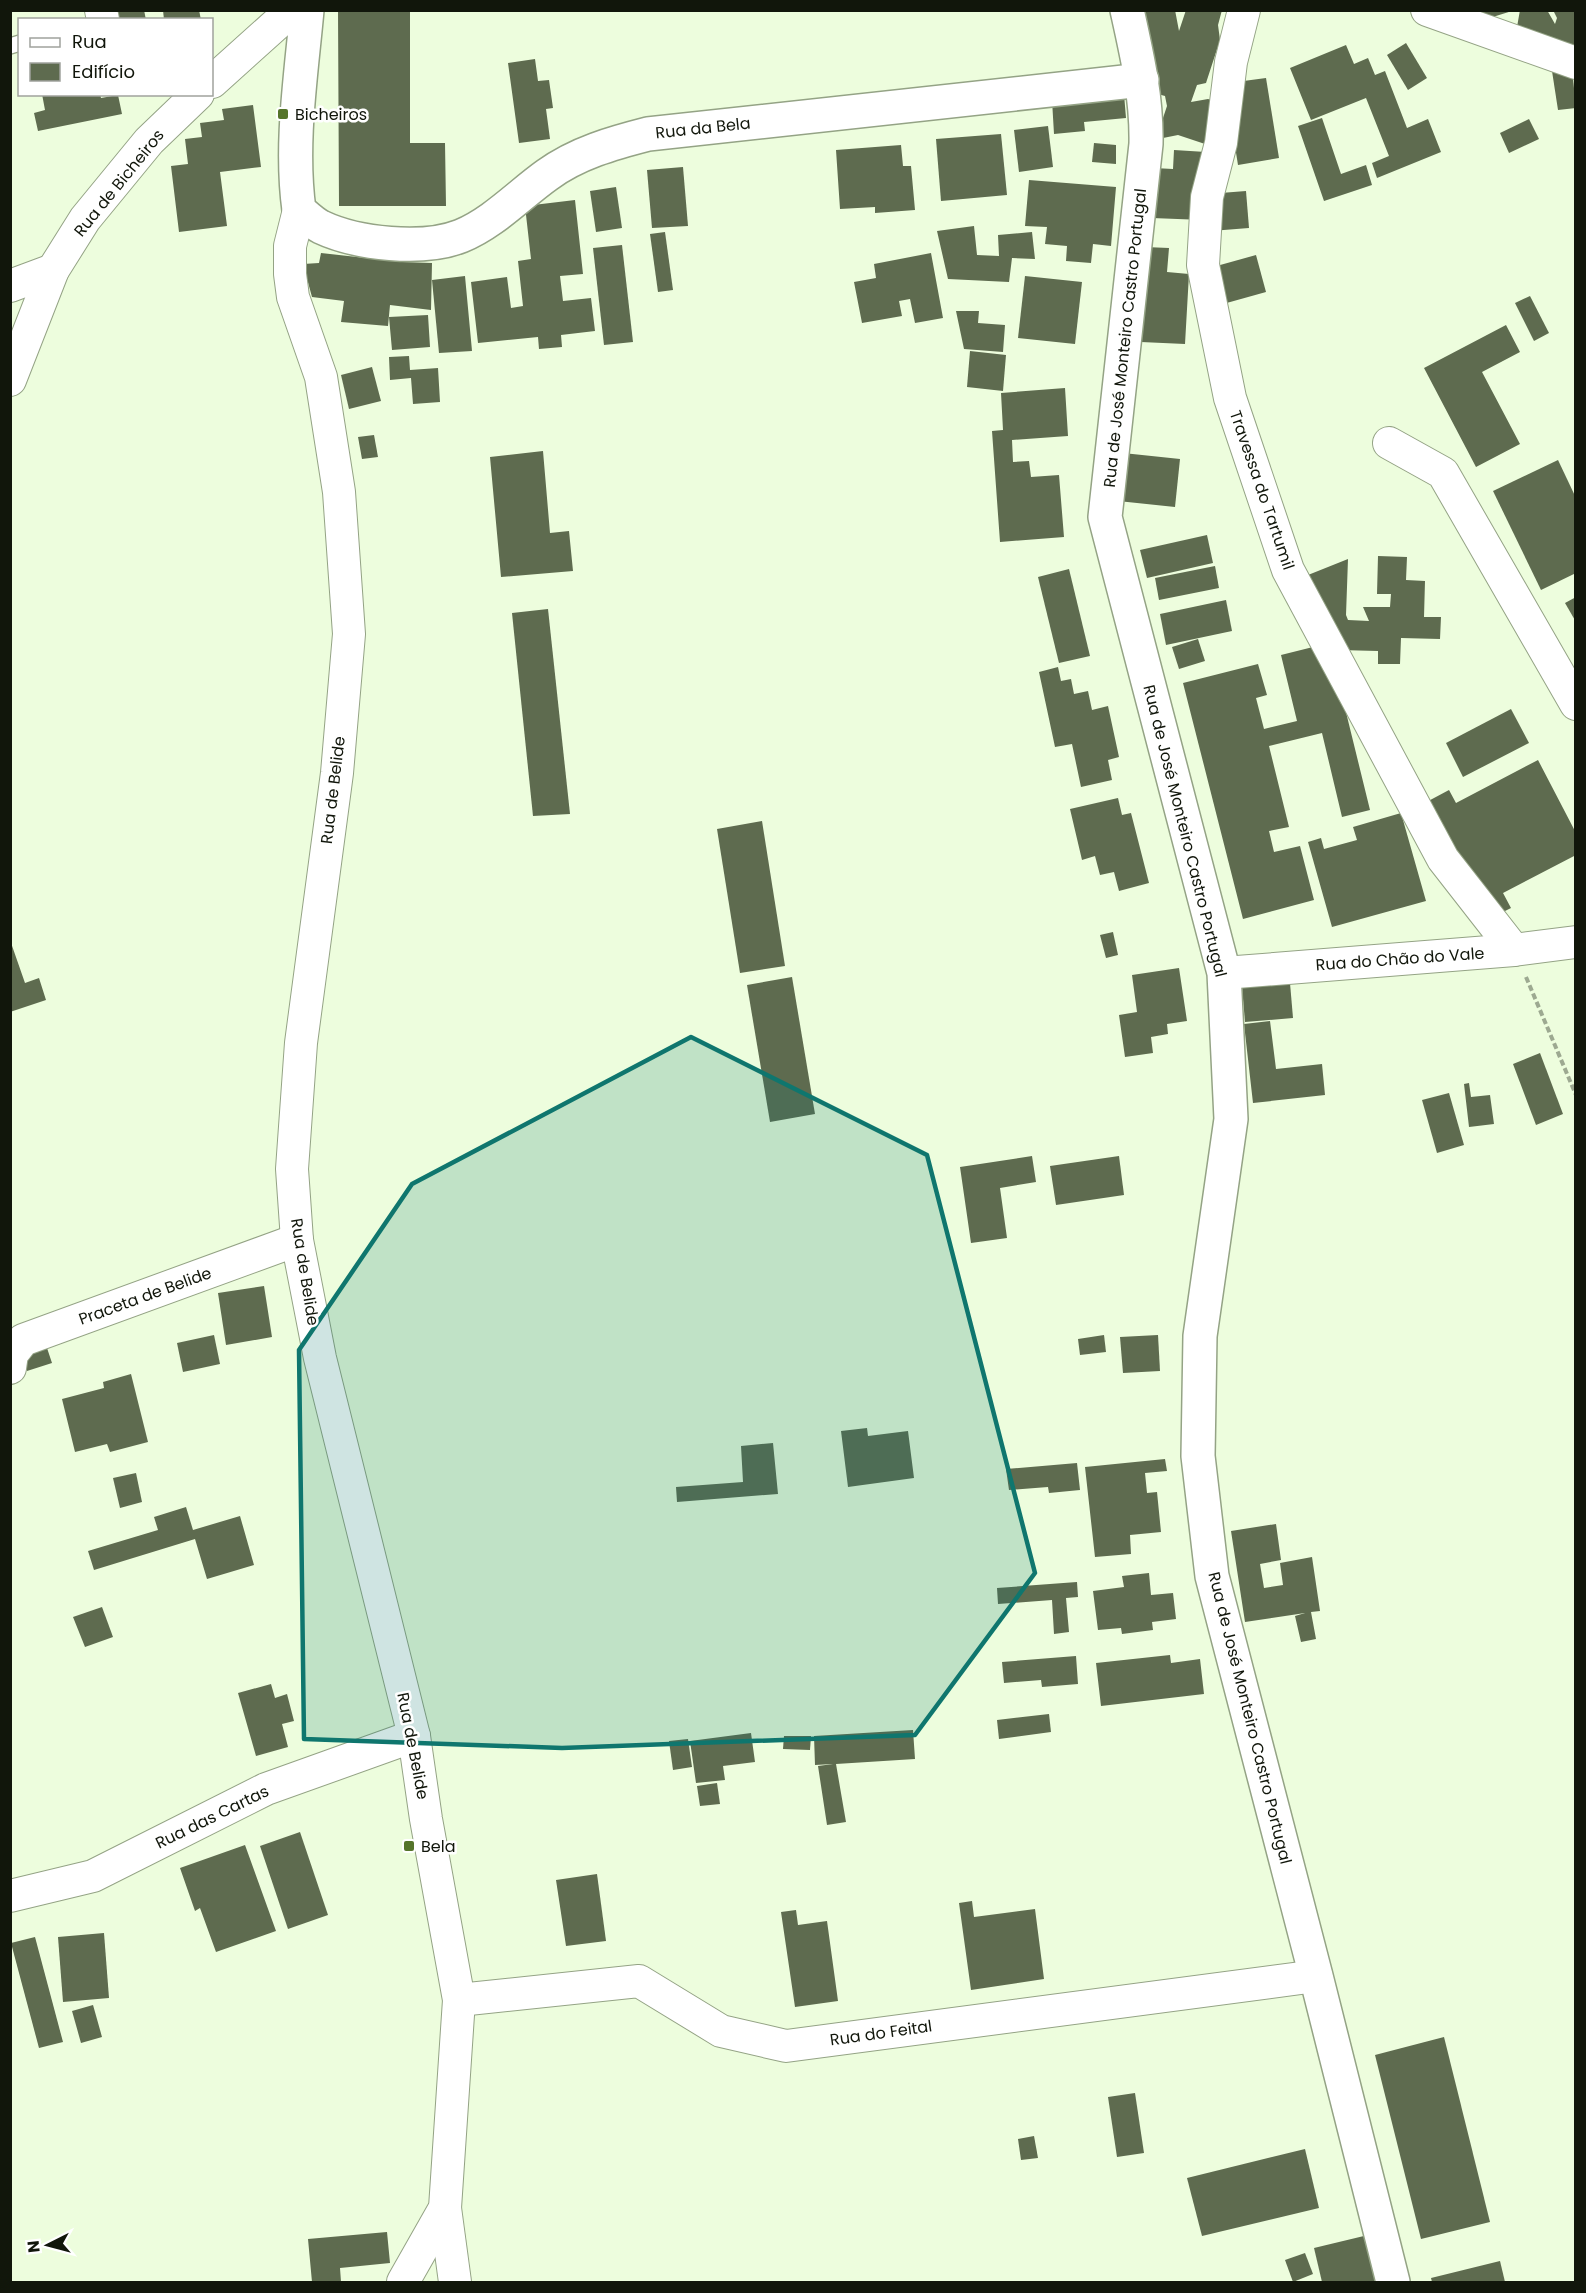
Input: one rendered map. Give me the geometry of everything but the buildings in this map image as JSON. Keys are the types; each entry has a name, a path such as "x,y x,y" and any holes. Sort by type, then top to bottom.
{"main road":[{"path":"299,210 295,181 296,149 307,10"},
{"name":"Rua de José Monteiro Castro Portugal","path":"1127,10 1147,114 1146,144 1106,517 1224,973 1231,1119 1200,1336 1198,1456 1212,1576 1393,2283"},
{"name":"Rua da Bela","path":"299,210 319,226 346,236 385,242 424,243 460,236 498,214 548,174 587,152 648,134 1142,80"}],"street":[{"path":"213,81 292,10"},
{"name":"Travessa do Tartumil","path":"1244,10 1231,62 1221,142 1207,198 1203,265 1230,398 1288,570 1443,859 1514,951"},
{"path":"1427,10 1575,63"},
{"name":"Rua de Bicheiros","path":"53,270 85,219 181,100"},
{"name":"Rua de Belide","path":"299,210 290,246 290,274 293,297 321,377 339,492 349,634 337,773 301,1043 292,1170 297,1240 320,1358 414,1736 426,1819 459,2000 445,2208 403,2283"},
{"path":"10,286 53,270"},
{"path":"10,380 53,270"},
{"path":"1389,443 1443,473 1575,704"},
{"name":"Rua do Chão do Vale","path":"1224,973 1514,951 1575,942"},
{"name":"Praceta de Belide","path":"10,1368 12,1354 23,1340 297,1240"},
{"name":"Rua das Cartas","path":"10,1896 93,1876 266,1790 414,1736"},
{"name":"Rua do Feital","path":"459,2000 639,1981 721,2031 786,2046 1316,1976"},
{"path":"445,2208 455,2283"}],"path":[{"path":"1514,951 1575,1095"}],"highlighted area":[{"path":"691,1037 927,1155 1035,1573 915,1735 562,1748 304,1739 299,1350 412,1184"}],"place":[{"name":"Bicheiros","path":"283,114"},
{"name":"Bela","path":"409,1846"}]}
